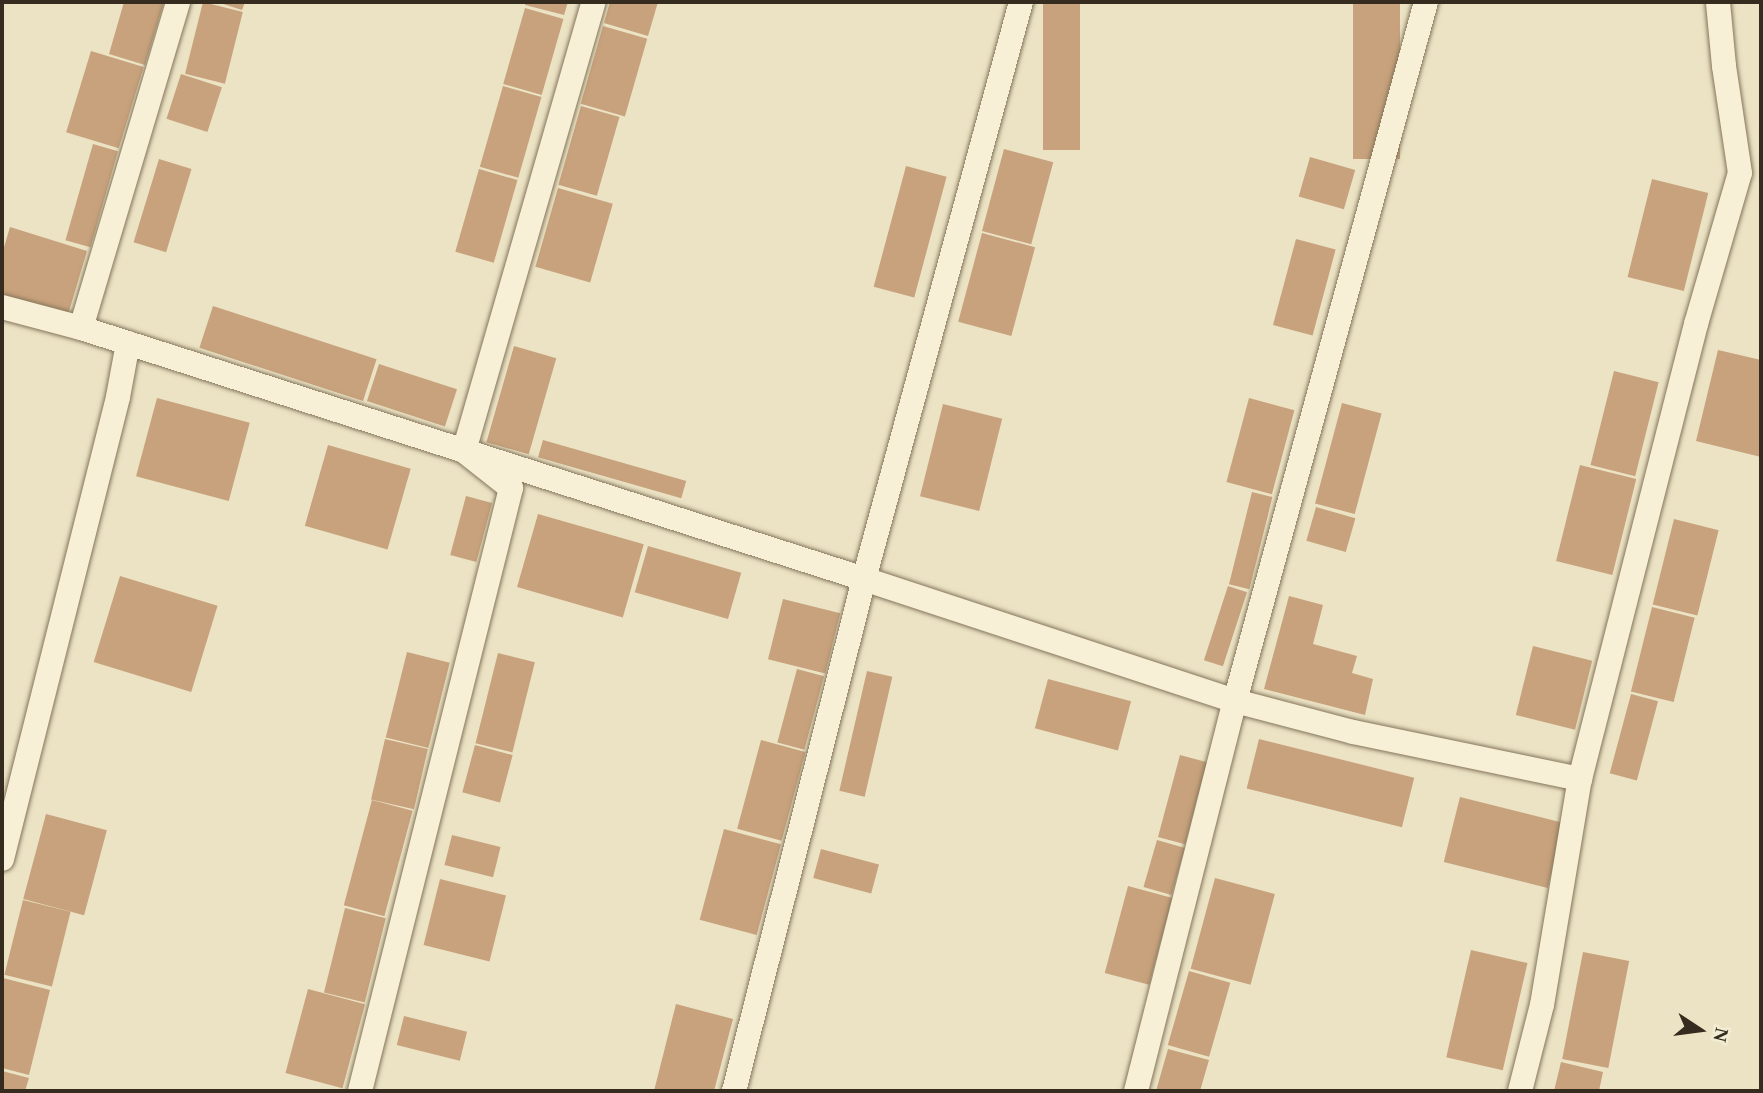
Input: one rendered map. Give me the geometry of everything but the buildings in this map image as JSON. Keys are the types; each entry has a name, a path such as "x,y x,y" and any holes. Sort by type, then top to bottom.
{"street":[{"path":"81,328 178,2"},
{"path":"464,451 594,2"},
{"path":"734,1091 864,579 1021,2"},
{"path":"1136,1091 1234,701 1426,2"},
{"path":"1520,1091 1542,1005 1580,779 1696,324 1740,173 1718,2"},
{"path":"2,307 128,343 864,579 1234,701 1353,732 1580,779"},
{"path":"2,859 111,423 128,343"},
{"path":"360,1091 511,488 464,451"}]}
